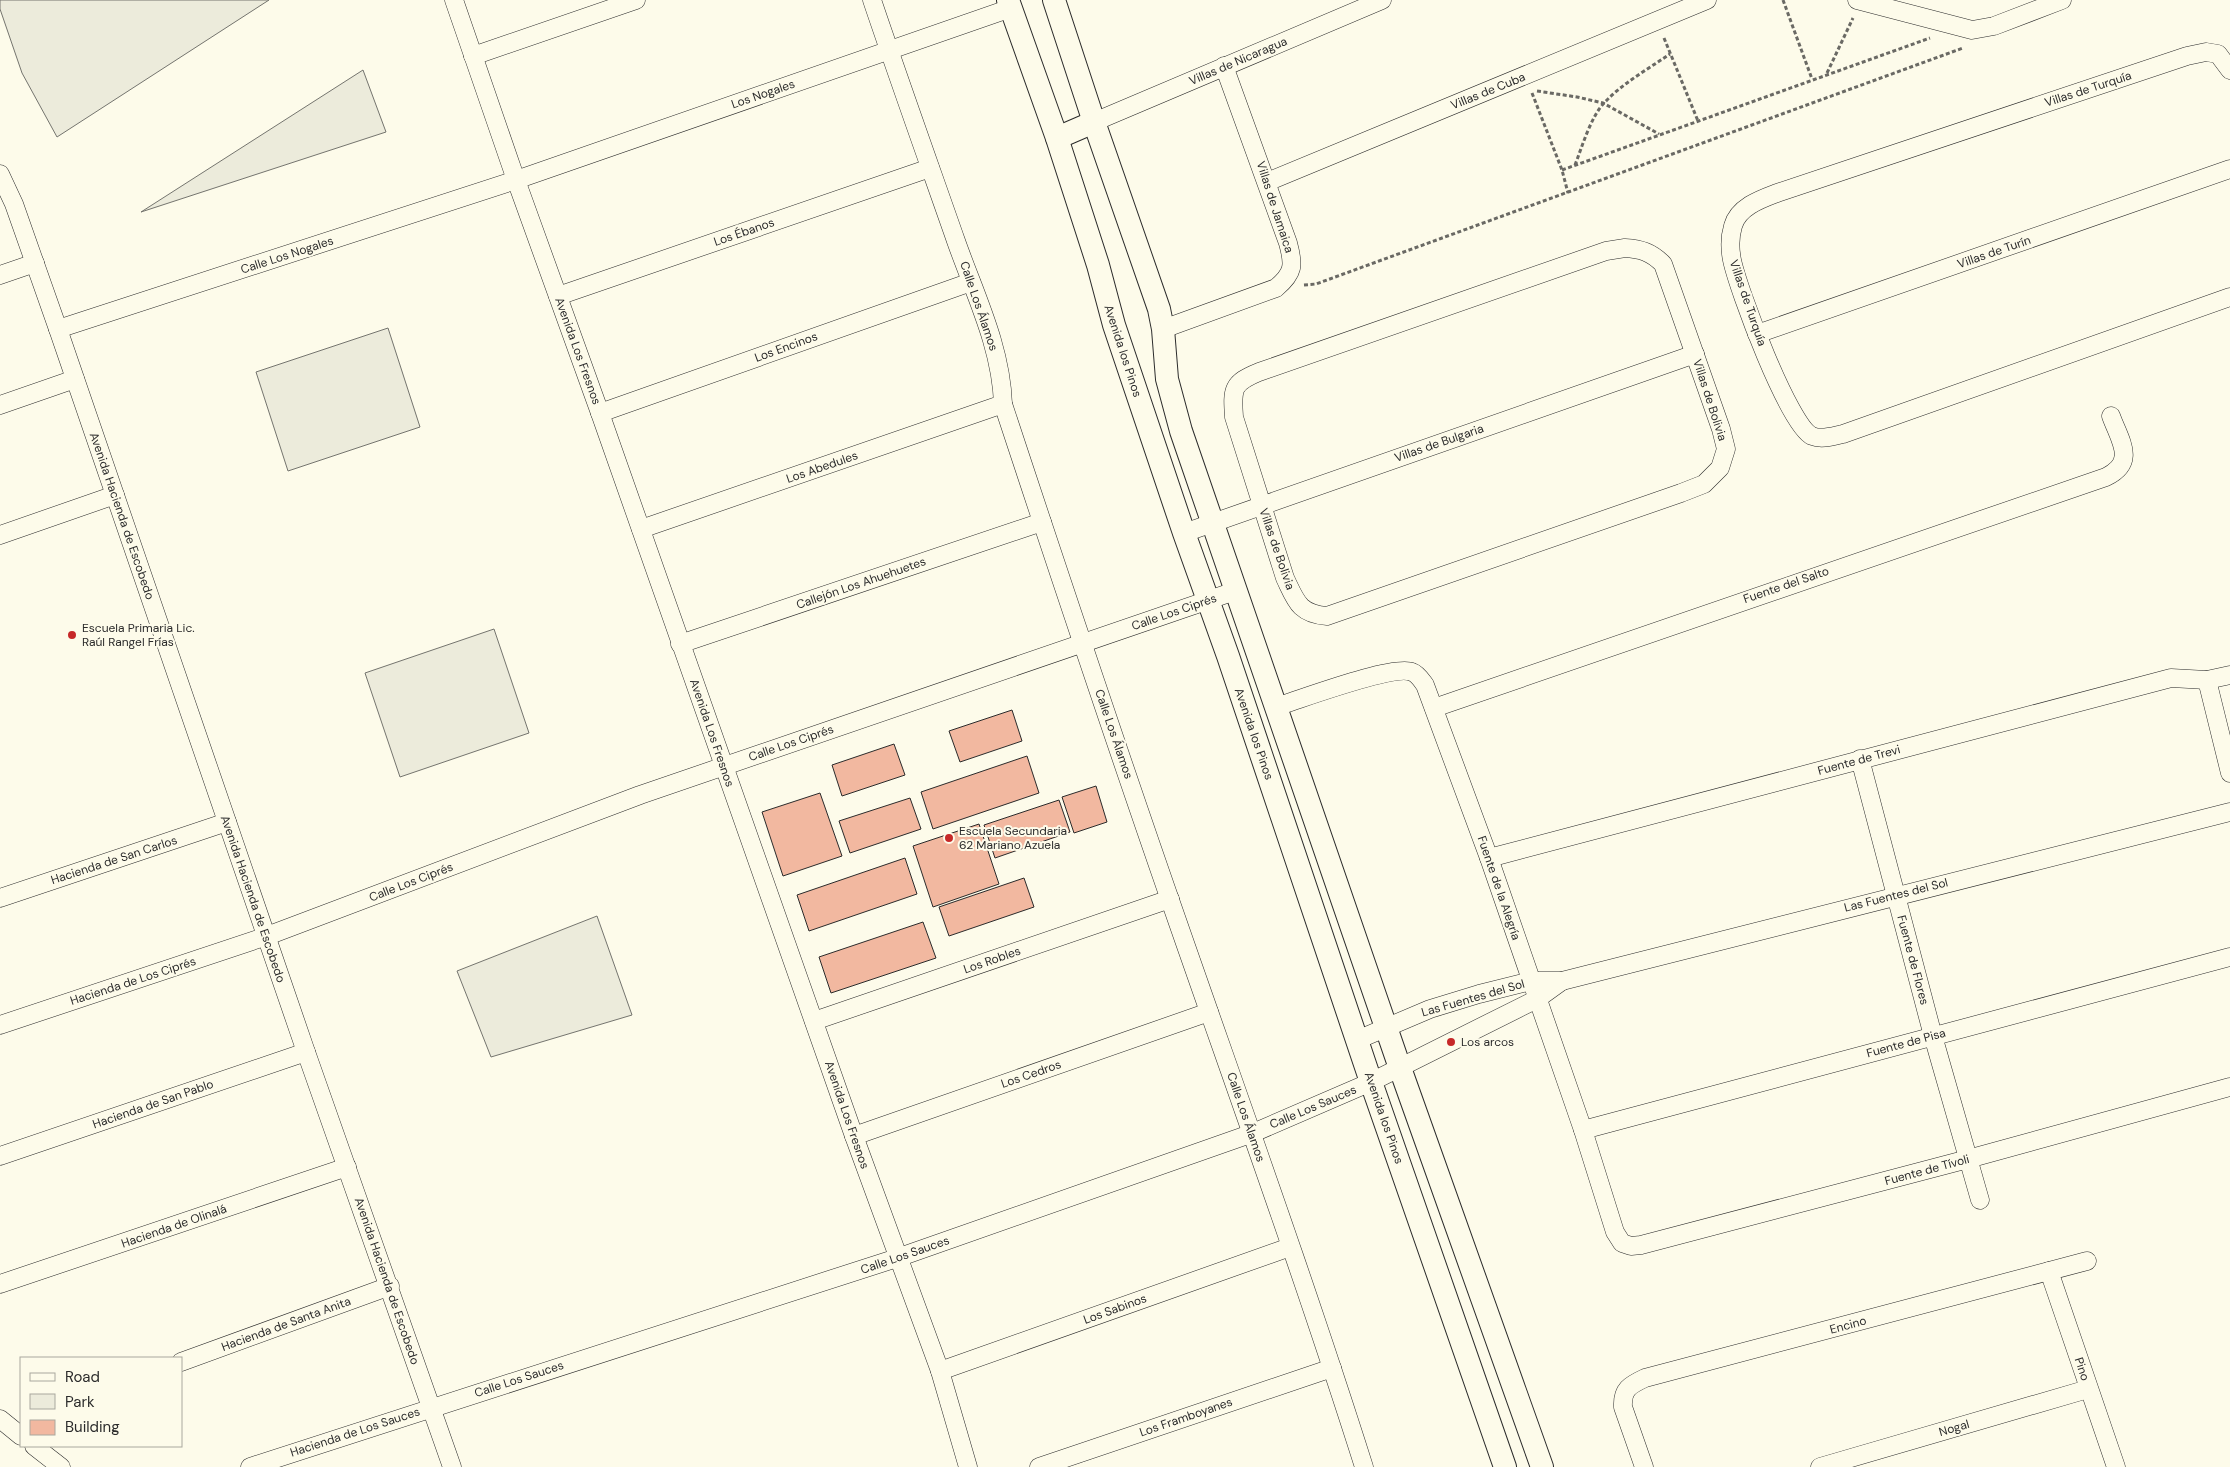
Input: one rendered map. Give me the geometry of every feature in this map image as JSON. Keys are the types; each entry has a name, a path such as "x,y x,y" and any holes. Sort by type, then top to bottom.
{"street":[{"name":"Avenida Los Fresnos","path":"454,0 854,1136 940,1371 968,1467"},
{"path":"473,56 636,0"},
{"name":"Calle Los Álamos","path":"872,0 930,168 989,328 1001,376 1003,404 1170,899 1332,1368 1364,1467"},
{"path":"1054,0 1159,309 1164,329 1167,379 1181,431 1386,1028 1542,1467"},
{"name":"Villas de Nicaragua","path":"1094,122 1382,0"},
{"name":"Villas de Cuba","path":"1267,182 1707,0"},
{"path":"1859,1 1958,28 1984,28 2062,0"},
{"name":"Los Nogales","path":"516,180 889,50 1009,4"},
{"name":"Avenida los Pinos","path":"1009,4 1058,138 1098,265 1114,325 1184,533 1371,1082 1505,1467"},
{"name":"Villas de Turquía","path":"2230,70 2218,54 2206,52 2187,56 1760,200 1742,211 1733,224 1731,243 1732,260 1757,334 1801,427 1812,436 1825,438 1842,434 2230,298"},
{"name":"Villas de Jamaica","path":"1224,66 1292,256 1292,268 1288,278"},
{"path":"1058,138 1094,122"},
{"name":"Los Ébanos","path":"558,296 930,168"},
{"name":"Villas de Turín","path":"1757,334 2230,169"},
{"name":"Avenida Hacienda de Escobedo","path":"0,174 14,204 35,263 306,1052 390,1286 452,1467"},
{"name":"Calle Los Nogales","path":"58,329 516,180"},
{"name":"Villas de Bolivia","path":"1625,248 1641,249 1654,254 1663,264 1721,429 1726,449 1720,468 1704,484 1680,494 1327,616 1314,615 1303,610 1296,602 1285,578 1261,506 1234,417 1232,395 1236,386 1244,378 1606,251 1625,248"},
{"path":"0,275 35,263"},
{"path":"1164,329 1276,288 1288,278"},
{"name":"Los Encinos","path":"600,413 971,282"},
{"name":"Villas de Bulgaria","path":"1184,533 1695,354"},
{"path":"0,405 75,379"},
{"name":"Los Abedules","path":"641,529 1003,404"},
{"name":"Fuente del Salto","path":"1434,708 1794,582 2106,477 2120,468 2124,461 2124,452 2111,416"},
{"path":"0,535 115,495"},
{"name":"Callejón Los Ahuehuetes","path":"680,644 1042,522"},
{"name":"Calle Los Ciprés","path":"267,936 640,795 1235,591"},
{"name":"Fuente de la Alegría","path":"1275,707 1379,674 1402,670 1413,672 1420,678 1434,708 1489,858 1583,1130 1608,1213 1615,1232 1622,1243"},
{"name":"Fuente de Trevi","path":"1489,858 2171,678 2207,680 2230,674"},
{"path":"2207,680 2230,772"},
{"name":"Fuente de Flores","path":"1860,759 1932,1036 1980,1200"},
{"name":"Las Fuentes del Sol","path":"1357,1040 1430,1009 1531,981 1562,981 2230,812"},
{"name":"Hacienda de San Carlos","path":"0,898 227,822"},
{"name":"Los Robles","path":"814,1021 1170,899"},
{"name":"Hacienda de Los Ciprés","path":"0,1025 267,936"},
{"name":"Fuente de Pisa","path":"1583,1130 2230,957"},
{"name":"Las Fuentes del Sol","path":"1371,1082 1537,999 1562,981"},
{"name":"Los Cedros","path":"854,1136 1209,1012"},
{"name":"Hacienda de San Pablo","path":"0,1156 306,1052"},
{"name":"Calle Los Sauces","path":"431,1408 898,1258 1252,1133 1371,1082"},
{"name":"Fuente de Tívoli","path":"1622,1243 1631,1246 1641,1245 1968,1160 2230,1087"},
{"name":"Hacienda de Olinalá","path":"0,1284 347,1167"},
{"name":"Los Sabinos","path":"940,1371 1290,1247"},
{"name":"Encino","path":"1644,1467 1623,1407 1623,1399 1624,1391 1629,1386 1645,1378 2087,1261"},
{"name":"Pino","path":"2050,1271 2088,1389 2116,1467"},
{"name":"Hacienda de Santa Anita","path":"182,1362 390,1286"},
{"name":"Los Framboyanes","path":"1039,1467 1332,1368"},
{"path":"1476,1383 1508,1373"},
{"name":"Nogal","path":"1820,1467 2088,1389"},
{"name":"Hacienda de Los Sauces","path":"250,1467 431,1408"},
{"path":"9,1421 20,1435"},
{"path":"35,1447 61,1467"}],"path":[{"path":"1783,0 1812,80"},
{"path":"1827,74 1859,1"},
{"path":"1656,21 1698,121"},
{"path":"1562,170 1958,28"},
{"path":"1288,278 1299,285 1316,284 1969,46 1981,36 1984,28"},
{"path":"1575,165 1586,136 1603,103 1633,78 1670,54"},
{"path":"1568,193 1562,170 1531,91 1577,97 1603,103 1660,134"}],"green space":[{"path":"0,0 269,0 57,137 22,73 0,9"},
{"path":"363,70 386,132 141,212"},
{"path":"388,328 420,427 288,471 256,372"},
{"path":"494,629 529,733 400,777 365,673"},
{"path":"597,916 632,1015 491,1057 457,971"}],"building":[{"path":"1012,710 1022,741 960,762 949,731"},
{"path":"894,744 905,775 842,796 832,765"},
{"path":"1027,756 1039,793 933,829 921,792"},
{"path":"1096,786 1107,822 1074,833 1062,797"},
{"path":"820,793 842,856 783,876 762,812"},
{"path":"910,798 921,829 850,853 839,821"},
{"path":"1059,800 1070,832 995,858 984,825"},
{"path":"979,824 999,884 933,907 913,846"},
{"path":"905,858 917,894 809,931 797,895"},
{"path":"1024,878 1034,907 949,936 939,907"},
{"path":"923,922 936,958 831,993 819,957"}],"place":[{"name":"Escuela Primaria Lic. Raúl Rangel Frías","path":"72,635"},
{"name":"Escuela Secundaria 62 Mariano Azuela","path":"949,838"},
{"name":"Los arcos","path":"1451,1042"}]}
